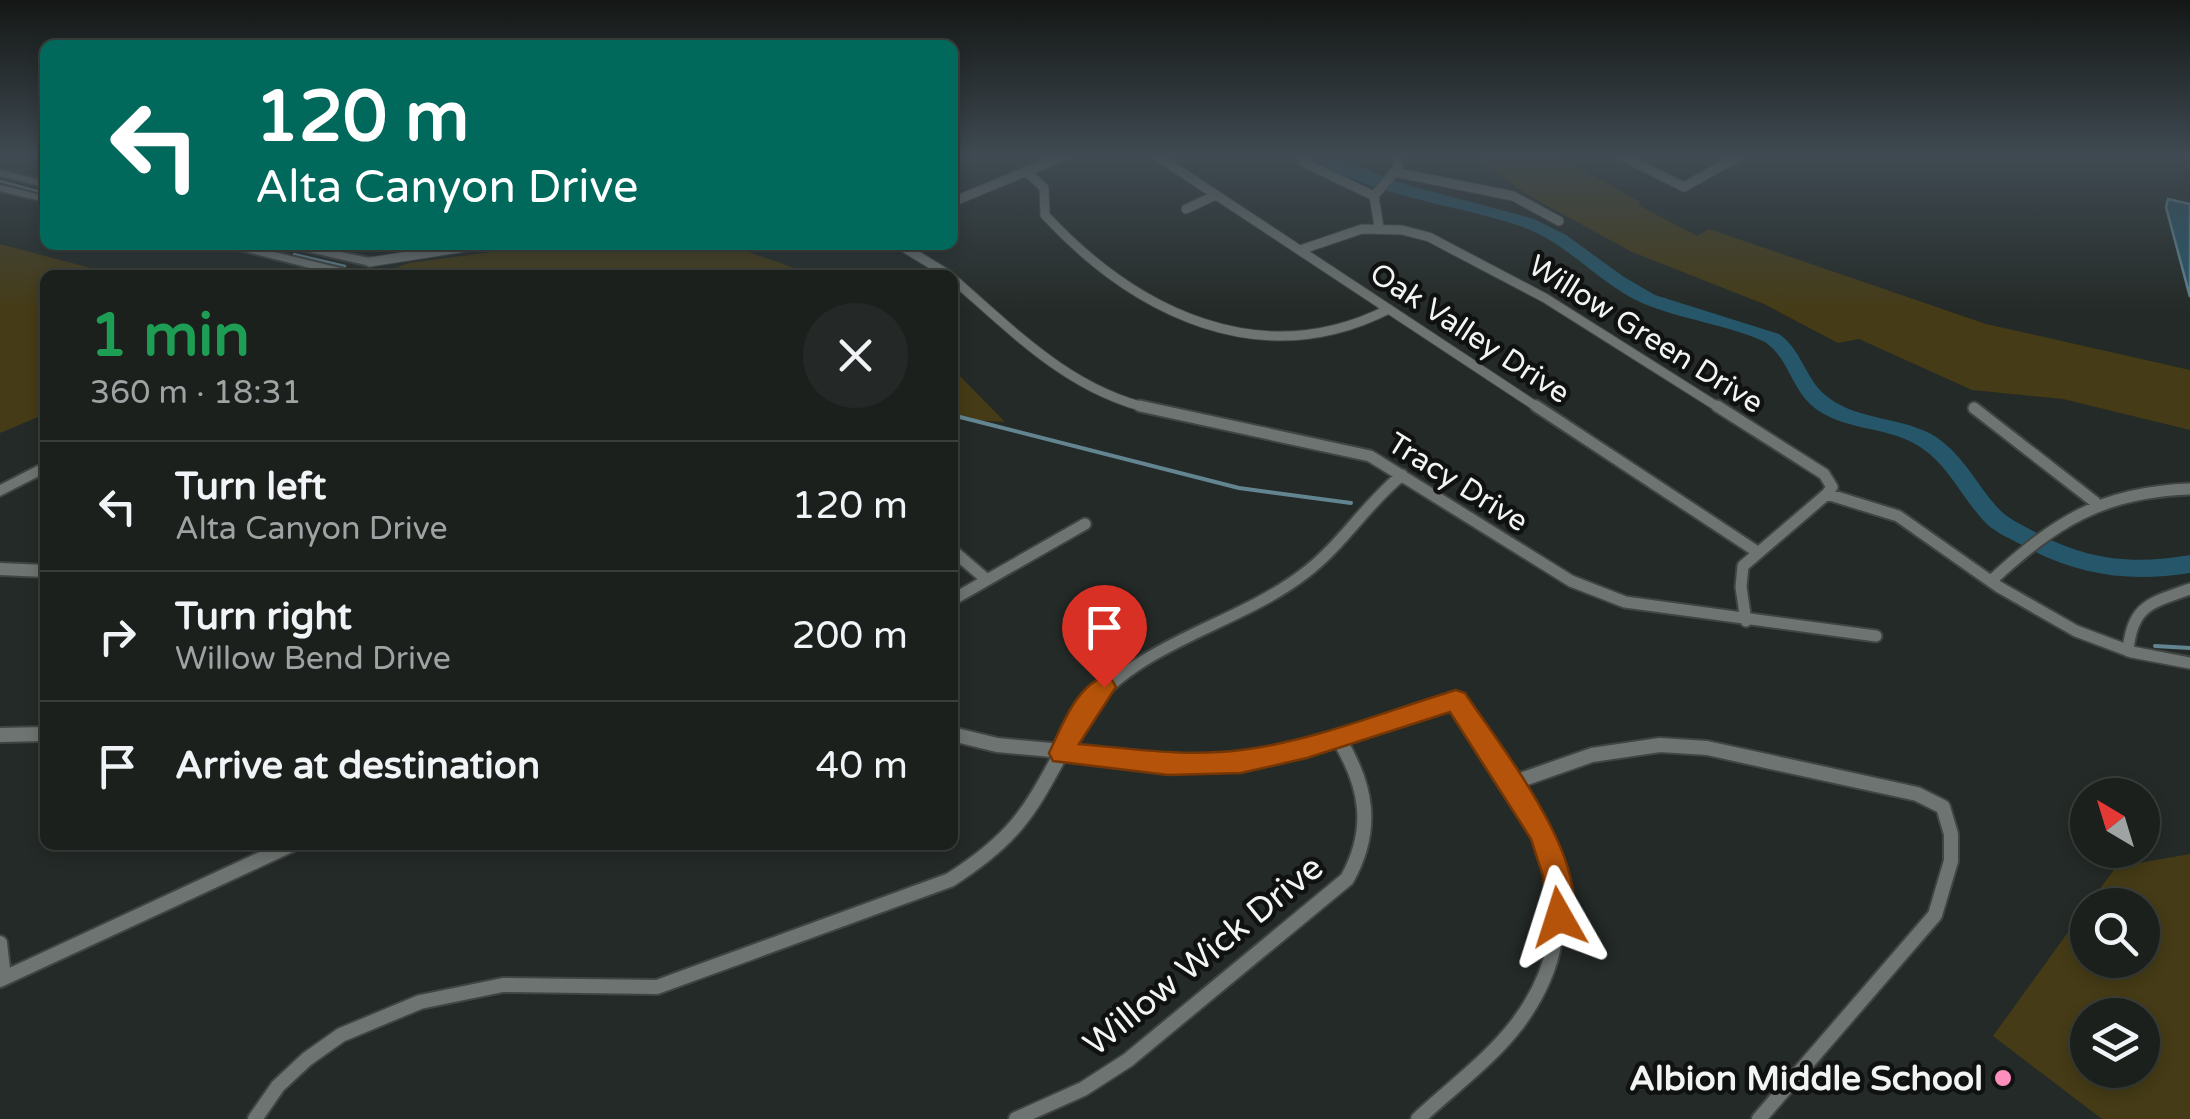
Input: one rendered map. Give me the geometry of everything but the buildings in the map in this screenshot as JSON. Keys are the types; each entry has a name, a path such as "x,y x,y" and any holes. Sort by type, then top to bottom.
{"street":[{"path":"1045,208 1057,228 1157,304 1186,318 1264,337 1300,340 1348,330 1389,309"},
{"name":"Oak Valley Drive","path":"1236,208 1756,552"},
{"path":"1376,208 1378,228"},
{"path":"1535,208 1559,221"},
{"name":"Willow Green Drive","path":"1300,250 1333,234 1378,228 1414,232 1446,244 1570,312 1824,474 1832,487 1827,494"},
{"path":"252,250 333,270"},
{"path":"315,250 370,262 447,250"},
{"name":"Tracy Drive","path":"908,250 940,270"},
{"path":"360,270 370,262"},
{"name":"Tracy Drive","path":"958,283 1055,366 1093,391 1130,404 1274,438 1354,450 1595,592 1648,607 1876,636"},
{"path":"1974,408 2095,502"},
{"path":"0,491 40,470"},
{"path":"255,1119 278,1084 304,1058 366,1022 494,986 544,982 633,990 657,986 950,880 1005,840 1040,796 1088,702 1120,673 1296,579 1336,545 1374,497 1402,475"},
{"path":"1991,581 2044,532 2095,502 2151,490 2190,489"},
{"path":"1746,621 1740,576 1743,566 1827,494 1883,508 1904,518 1991,581 2073,629 2128,652 2190,663"},
{"path":"958,597 1085,524"},
{"path":"958,555 987,580"},
{"path":"0,569 40,571"},
{"path":"2128,652 2131,620 2136,612 2190,589"},
{"path":"958,736 998,746 1204,764 1277,756 1456,700 1543,834 1556,876 1559,917 1549,972 1536,1000 1516,1026 1418,1119"},
{"path":"0,735 40,734"},
{"name":"Willow Wick Drive","path":"1016,1119 1083,1089 1128,1060 1347,879 1365,842 1368,811 1361,782 1338,738"},
{"path":"1512,783 1613,750 1683,746 1917,794 1944,807 1952,850 1944,896 1935,915 1759,1119"},
{"path":"0,943 2,978 280,850"}],"shaded area":[{"path":"1552,208 1644,208 1697,236 1709,229 1986,324 2190,370 2190,430 2063,399 1972,390 1859,339 1838,343 1764,304 1632,252"},
{"path":"0,244 98,270 40,270 40,416 0,433"},
{"path":"506,250 742,250 800,270 389,270 409,263"},
{"path":"958,374 1005,422 958,419"},
{"path":"2190,854 2190,1119 2102,1119 1993,1036 2070,930 2070,978 2160,978 2160,888 2101,888 2115,868 2160,868 2160,859"}],"water":[{"path":"2166,208 2190,208 2190,297"}],"waterway":[{"path":"1476,208 1545,230 1649,299 1772,338 1787,350 1816,398 1842,414 1901,430 1928,442 1955,467 1995,519 2045,548 2104,568 2144,570 2190,564"},
{"path":"280,250 284,251"},
{"path":"294,254 345,266"},
{"path":"958,417 1239,488 1351,503"},
{"path":"2155,646 2190,648"}],"place":[{"name":"Albion Middle School","path":"2003,1078"}],"route":[{"path":"1104,687 1088,702 1062,753 1168,764 1241,762 1277,756 1456,700 1543,834 1556,876 1559,917"}]}
